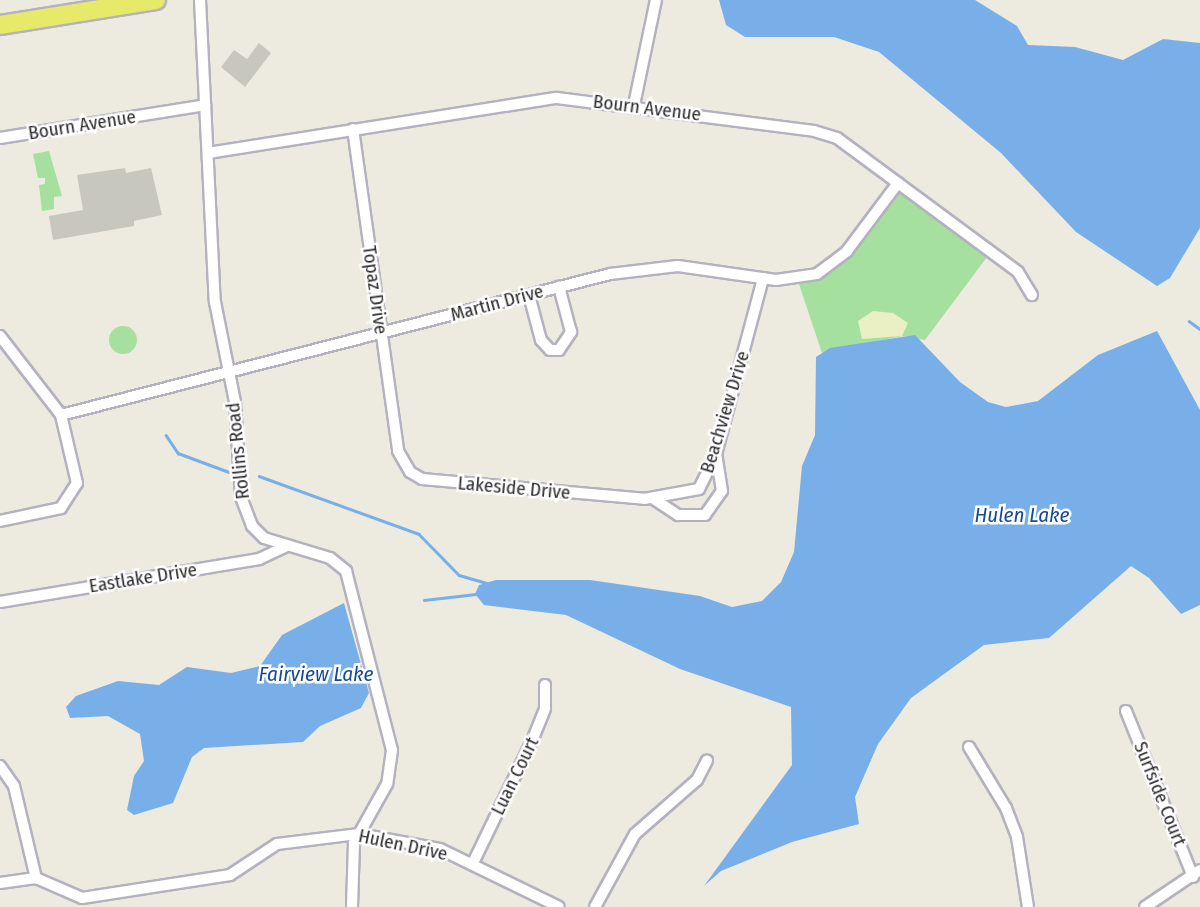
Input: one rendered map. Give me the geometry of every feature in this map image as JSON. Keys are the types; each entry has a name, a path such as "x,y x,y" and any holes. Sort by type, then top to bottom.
{"main road":[{"path":"0,25 156,0"}],"street":[{"name":"Rollins Road","path":"200,0 215,302 228,373 245,512 264,538 339,563 350,578 393,769 359,834 350,860 352,907"},
{"path":"634,106 656,0"},
{"name":"Bourn Avenue","path":"208,153 556,99 634,106 814,131 837,138 1018,272 1032,295"},
{"name":"Bourn Avenue","path":"0,138 205,105"},
{"name":"Topaz Drive","path":"353,129 398,451"},
{"name":"Martin Drive","path":"61,415 559,287 653,266 797,280 833,265 898,183"},
{"name":"Beachview Drive","path":"649,499 699,489 716,454 763,278"},
{"path":"530,295 541,340 550,350 559,350 571,332 559,287"},
{"path":"0,336 61,415 77,483 71,498 61,508 0,521"},
{"name":"Lakeside Drive","path":"398,451 410,472 422,479 649,499"},
{"path":"649,499 678,515 705,515 722,491 716,454"},
{"name":"Eastlake Drive","path":"0,602 258,559 285,547"},
{"name":"Luan Court","path":"473,863 537,730 545,708 545,685"},
{"name":"Surfside Court","path":"1126,711 1196,873"},
{"path":"970,747 1014,827 1028,907"},
{"path":"596,907 635,834 697,780 707,761"},
{"path":"0,766 14,786 36,878 0,883"},
{"name":"Hulen Drive","path":"36,878 82,898 230,875 277,844 359,834 440,849 559,907"},
{"path":"1145,907 1196,873"}],"green space":[{"path":"49,151 62,196 54,197 54,209 42,211 39,185 45,184 45,178 38,178 33,154"},
{"path":"898,184 990,253 925,340 902,336 822,353 798,281 833,266"},
{"path":"123,326 133,330 137,340 133,350 123,354 113,350 109,340 113,330"}],"sand":[{"path":"873,311 893,313 908,323 902,336 862,339 858,321"}],"water":[{"path":"719,0 975,0 1017,26 1028,45 1075,47 1123,60 1163,39 1200,43 1200,228 1170,278 1157,286 1076,232 1001,153 879,52 834,37 745,37 726,25"},
{"name":"Hulen Lake","path":"1157,331 1200,410 1200,605 1181,614 1149,578 1131,566 1049,638 984,645 911,698 878,744 855,797 859,824 792,842 721,871 704,886 792,765 791,707 680,669 566,615 484,605 475,594 479,585 496,580 590,580 700,596 732,607 762,601 781,582 794,552 802,466 815,435 816,357 830,348 915,335 960,382 988,402 1006,407 1038,401 1098,355"},
{"name":"Fairview Lake","path":"344,603 369,693 361,708 320,726 303,742 204,748 192,757 173,803 134,815 127,810 134,776 144,761 140,734 108,716 70,718 66,707 76,696 118,681 159,685 187,667 231,673 260,666 282,635"}],"building":[{"path":"259,43 271,53 245,87 221,67 234,50 247,59"},
{"path":"125,168 126,173 151,168 162,215 134,221 134,226 53,240 49,216 83,210 77,175"}],"waterway":[{"path":"1189,321 1200,329"},
{"path":"166,435 178,453 229,472"},
{"path":"259,476 419,534 459,575 490,584"},
{"path":"424,600 476,594"}]}
